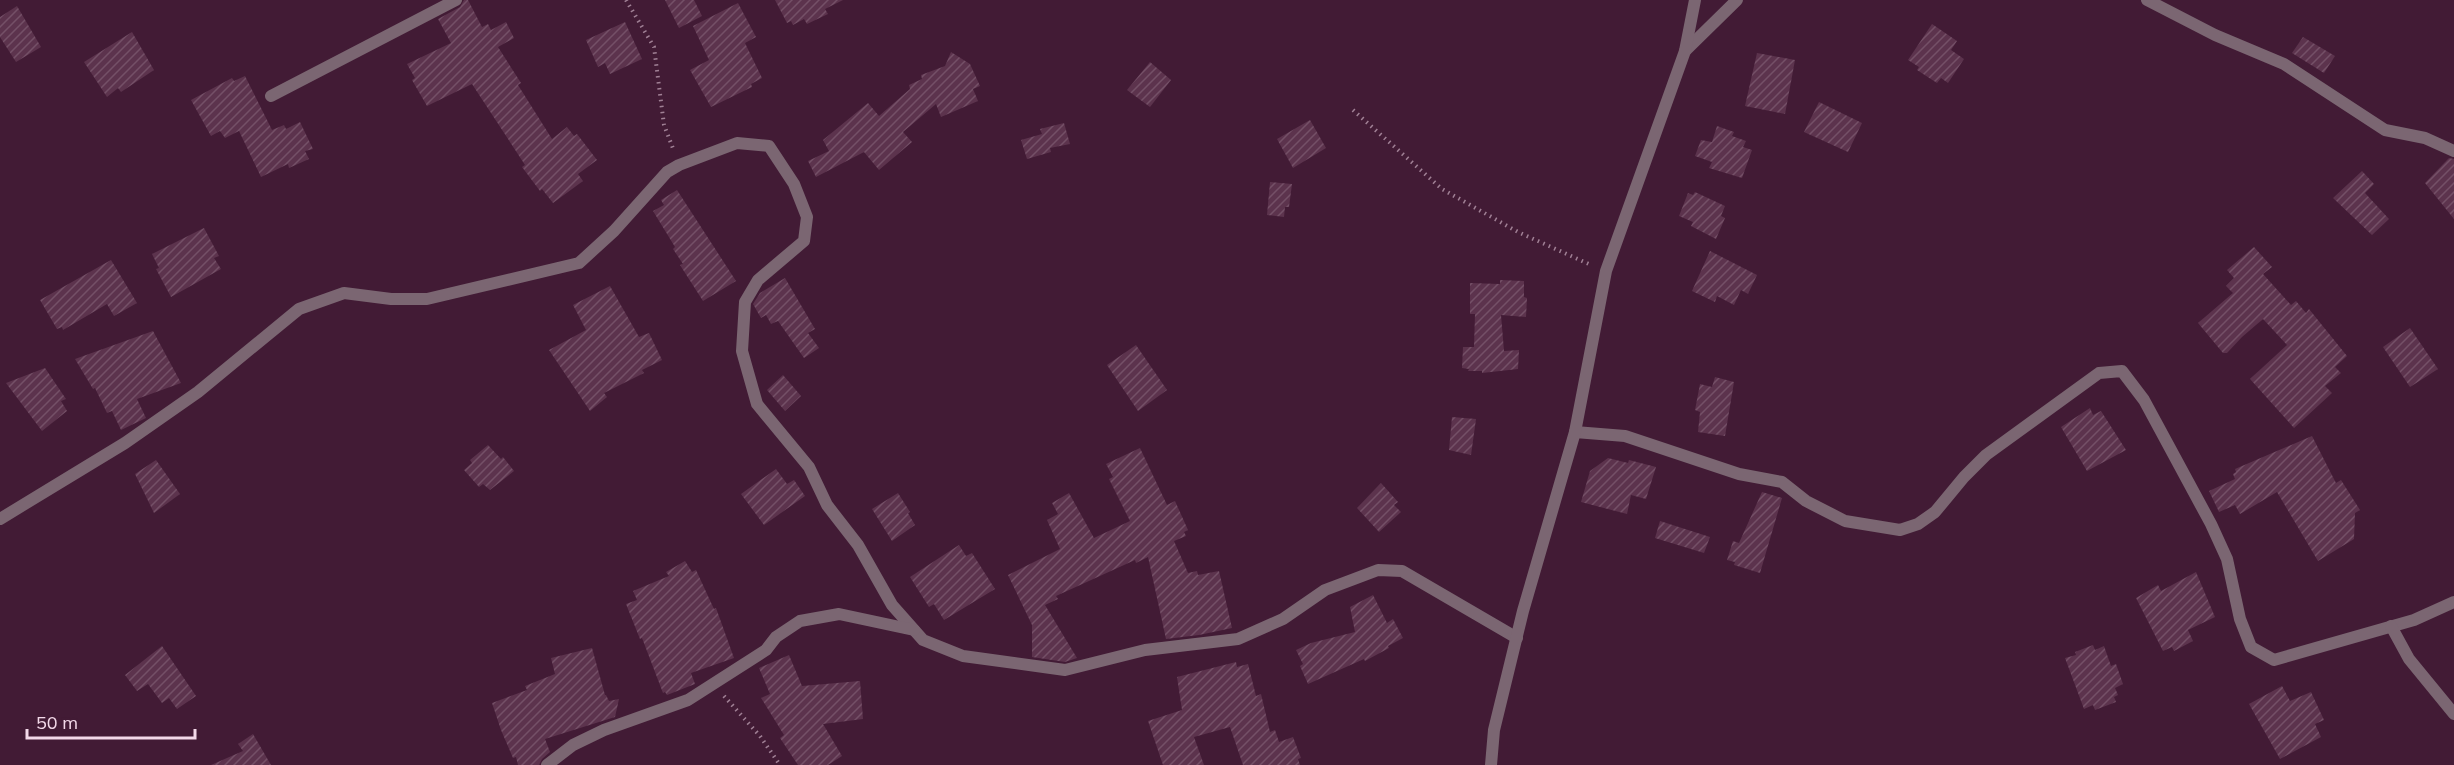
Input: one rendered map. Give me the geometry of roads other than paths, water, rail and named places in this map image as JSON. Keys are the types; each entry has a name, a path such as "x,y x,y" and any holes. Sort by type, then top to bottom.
{"street":[{"path":"271,96 456,0"},
{"path":"1491,765 1494,730 1523,611 1575,432 1606,271 1685,51 1695,0"},
{"path":"1685,51 1737,0"},
{"path":"2147,0 2215,35 2284,64 2385,130 2425,138 2454,150"},
{"path":"0,519 125,443 198,392 299,309 344,293 391,299 427,299 579,263 615,231 667,172 679,165 737,143 770,146 794,184 807,217 804,241 758,280 745,302 742,351 757,404 809,467 827,505 858,545 892,605 923,640 963,656 1065,670 1145,650 1238,639 1283,619 1325,590 1377,570 1402,571 1517,639"},
{"path":"1575,432 1625,436 1739,474 1782,482 1806,501 1845,521 1900,530 1918,524 1935,512 1986,455 2099,373 2122,371 2144,400 2211,524 2227,559 2240,619 2252,647 2274,660 2414,620 2454,602"},
{"path":"547,765 573,746 604,730 688,700 766,650 776,638 800,621 839,614 914,630"},
{"path":"2391,626 2409,659 2454,714"}]}
